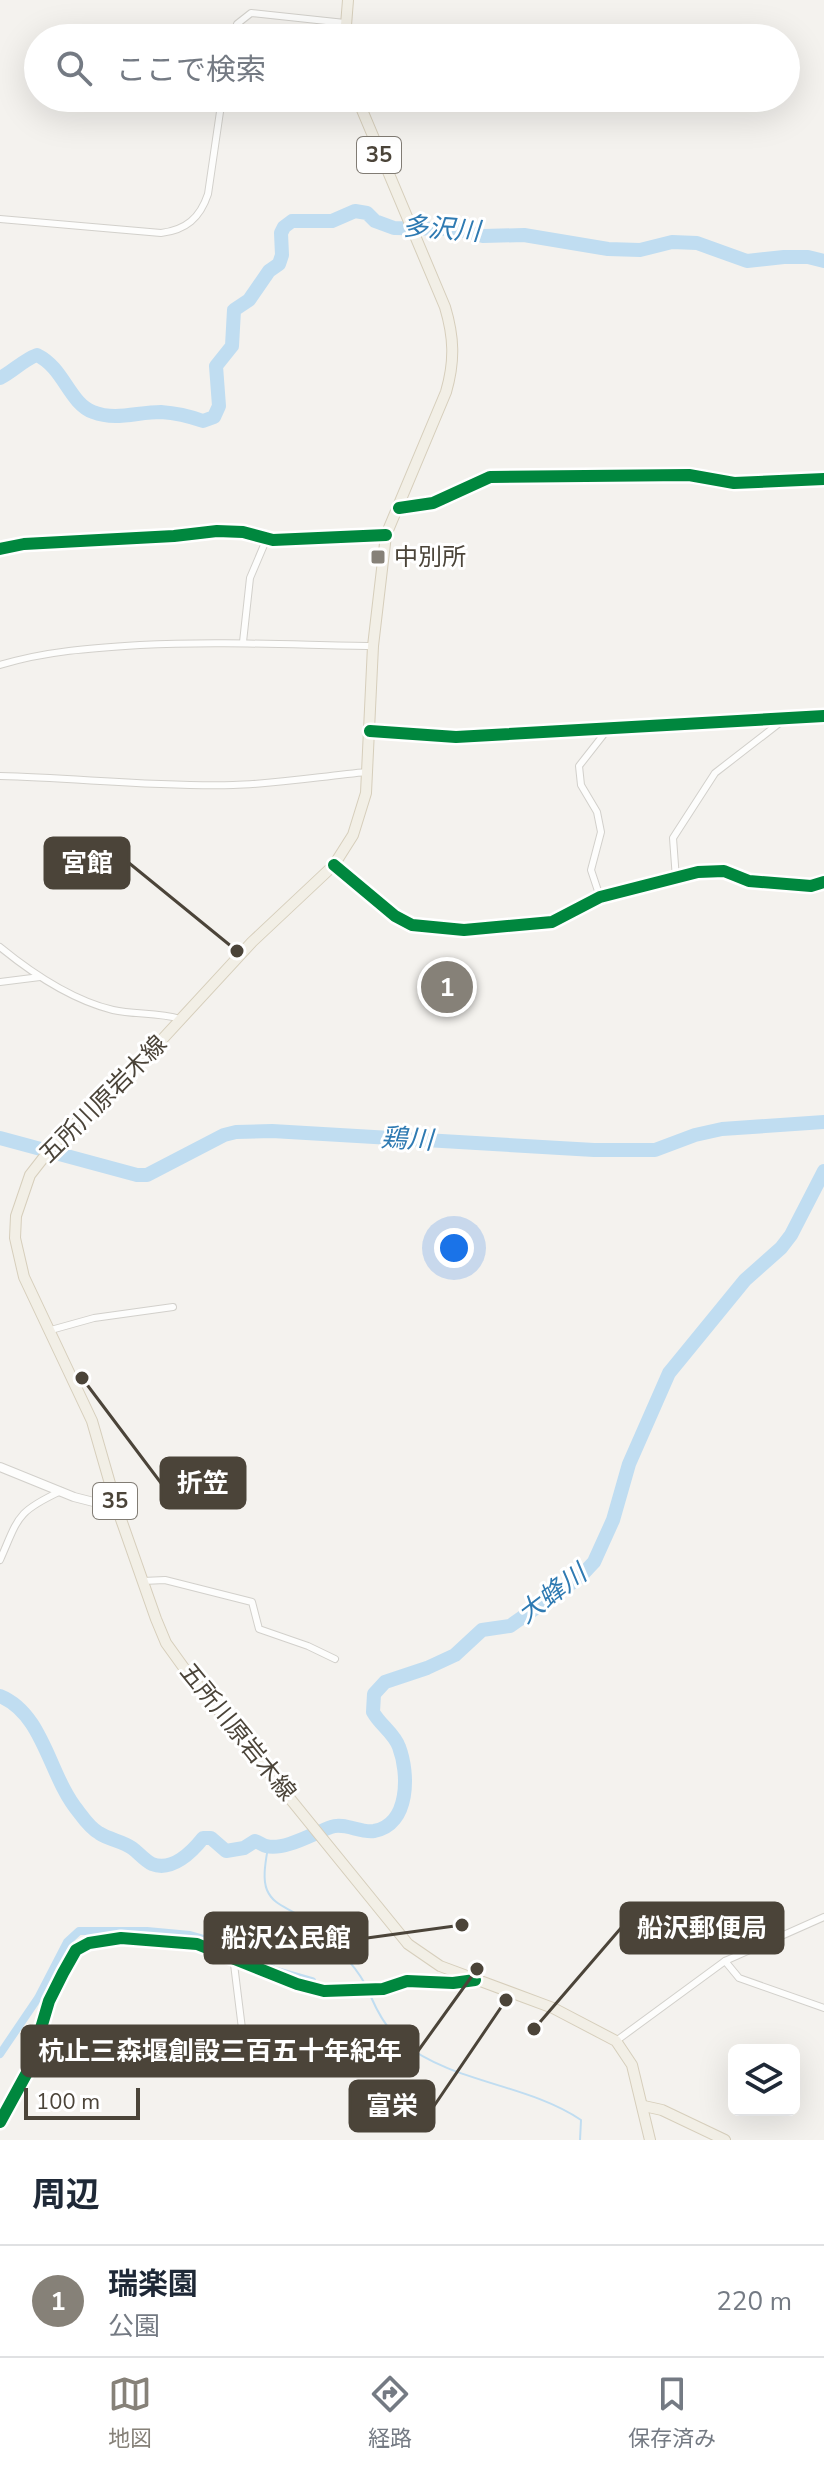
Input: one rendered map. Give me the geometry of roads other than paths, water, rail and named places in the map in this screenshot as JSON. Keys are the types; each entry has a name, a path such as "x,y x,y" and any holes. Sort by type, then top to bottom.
{"main road":[{"path":"345,23 348,0"},
{"name":"五所川原岩木線","path":"363,112 445,307 452,329 453,358 446,392 386,535 373,646 366,793 353,835 334,865 240,954 157,1045 40,1159 19,1202 15,1238 24,1277 101,1443 117,1508 166,1643 184,1668 408,1944 440,1966 553,2008 616,2041"},
{"path":"616,2041 632,2065 650,2140"},
{"path":"644,2106 662,2110 725,2140"}],"street":[{"path":"237,24 251,13 345,23"},
{"path":"0,219 161,233 184,226 203,209 208,194 220,112"},
{"path":"399,508 433,503 490,477 689,475 734,483 824,479"},
{"path":"0,549 24,544 217,531 243,532 273,540 386,535"},
{"path":"243,642 250,578 267,538"},
{"path":"0,665 88,647 243,642 373,646"},
{"path":"370,731 456,737 824,716"},
{"path":"676,879 673,838 715,773 786,718"},
{"path":"600,897 591,870 601,832 597,812 581,785 579,766 608,729"},
{"path":"0,776 145,785 237,785 368,772"},
{"path":"334,865 395,916 412,925 435,929 464,930 552,922 600,897 698,872 724,871 749,881 811,886 824,882"},
{"path":"0,947 72,995 114,1010 165,1014 180,1019"},
{"path":"0,982 42,976"},
{"path":"51,1330 94,1318 173,1307"},
{"path":"0,1467 100,1505 117,1508"},
{"path":"0,1560 23,1513 32,1505 61,1491"},
{"path":"143,1581 165,1580 252,1602 259,1629 335,1659"},
{"path":"616,2041 725,1961 824,1917"},
{"path":"0,2122 29,2069 49,2001 76,1950 89,1943 121,1938 197,1944 297,1984 324,1991 383,1989 407,1981 453,1983 475,1980"},
{"path":"233,1956 247,2069 403,2056"},
{"path":"725,1961 739,1978 824,2008"}],"waterway":[{"name":"多沢川","path":"0,378 37,355 54,368 78,401 93,412 118,416 161,412 203,421 214,417 219,406 216,366 232,346 234,310 249,300 269,271 279,264 284,227 292,221 332,221 355,211 367,213 375,221 394,228 456,229 483,236 524,235 608,249 640,250 672,242 697,243 747,261 784,257 824,261"},
{"name":"鶏川","path":"0,1138 137,1175 147,1175 224,1135 236,1132 272,1131 594,1150 655,1150 722,1129 824,1122"},
{"name":"大蜂川","path":"0,1696 27,1717 68,1797 87,1823 103,1835 132,1848 152,1864 174,1863 203,1838 211,1838 226,1851 244,1848 255,1841 266,1846 281,1846 336,1826 369,1831 386,1827 400,1809 404,1796 404,1770 397,1742 373,1712 374,1694 385,1682 455,1655 482,1630 510,1626 580,1577 594,1562 613,1520 629,1464 669,1373 745,1280 791,1235 824,1171"},
{"path":"268,1847 265,1880 270,1895 327,1939 365,1984"},
{"path":"0,2054 38,1998 67,1942 79,1931 147,1931 190,1935 239,1949 274,1970 312,1981"},
{"path":"371,1997 384,2022 403,2043 444,2067 560,2108 581,2120 580,2140"}],"place":[{"name":"中別所","path":"378,557"},
{"name":"宮館","path":"237,951"},
{"name":"瑞楽園","path":"447,987"},
{"name":"折笠","path":"82,1378"},
{"name":"船沢公民館","path":"462,1925"},
{"name":"杭止三森堰創設三百五十年紀年","path":"477,1969"},
{"name":"富栄","path":"506,2000"},
{"name":"船沢郵便局","path":"534,2029"}]}
